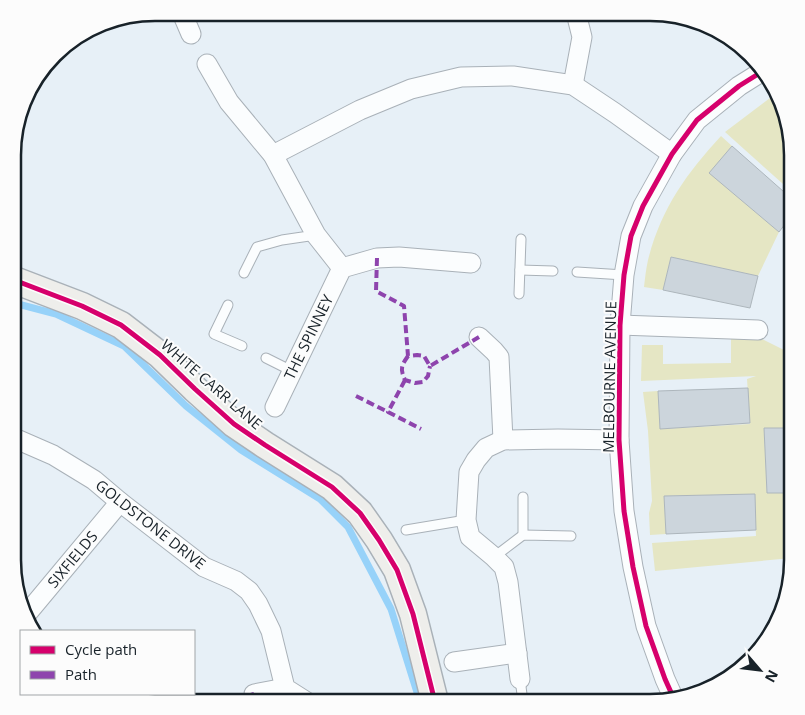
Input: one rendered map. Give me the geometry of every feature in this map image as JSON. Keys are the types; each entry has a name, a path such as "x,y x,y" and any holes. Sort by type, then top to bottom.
{"street":[{"path":"186,21 191,34"},
{"path":"573,85 582,37 578,22"},
{"path":"207,64 229,102 273,155 316,235 342,268 378,258 399,257 471,263"},
{"name":"MELBOURNE AVENUE","path":"671,692 646,626 633,567 624,512 619,440 620,325 624,275 631,236 643,206 672,154 697,120 739,86 757,75"},
{"path":"273,155 360,110 411,89 461,77 496,76 513,76 573,85 672,154"},
{"name":"THE SPINNEY","path":"275,407 342,268"},
{"name":"WHITE CARR LANE","path":"21,283 82,306 121,326 160,355 194,389 234,424 332,487 360,513 397,570 414,614 433,693"},
{"name":"MELBOURNE AVENUE","path":"620,325 758,330"},
{"path":"479,337 499,357 503,440"},
{"path":"520,679 508,582 504,567 470,537 466,520 469,472 486,448 503,440 619,440"},
{"name":"GOLDSTONE DRIVE","path":"22,441 53,455 94,480 204,568 236,580 249,591 258,604 271,631 285,688"},
{"name":"SIXFIELDS","path":"30,609 120,502"},
{"path":"454,662 517,653"},
{"path":"255,694 285,688 294,694"}],"lane":[{"path":"244,273 257,247 282,240 316,235"},
{"path":"519,294 521,239"},
{"path":"520,270 553,271"},
{"path":"577,272 624,275"},
{"path":"228,305 214,334 242,346"},
{"path":"266,358 292,371"},
{"path":"523,497 523,535"},
{"path":"406,530 466,520"},
{"path":"494,557 523,535 571,536"},
{"path":"520,679 522,693"}],"green space":[{"path":"769,95 774,104 783,138 783,184 725,132 770,98"},
{"path":"721,136 732,146 710,173 779,232 758,276 671,257 663,290 644,287 647,263 653,242 668,208 686,178"},
{"path":"731,335 756,336 783,350 784,428 764,429 767,493 784,493 784,559 655,571 652,543 756,536 754,494 665,496 666,534 650,535 649,513 652,501 648,431 643,392 658,391 660,429 750,424 747,379 756,376 641,381 642,345 663,345 663,364 731,363"}],"building":[{"path":"732,146 783,191 783,227 779,232 709,173"},
{"path":"671,257 758,276 750,308 663,290"},
{"path":"748,388 750,423 660,429 658,391"},
{"path":"764,428 784,428 784,493 767,493"},
{"path":"755,494 756,530 666,534 664,496"}],"waterway":[{"path":"21,305 56,314 124,346 186,406 241,450 320,499 348,527 391,609 417,693"}],"marked path":[{"path":"377,258 376,291 404,306 408,356 424,356 430,366 479,337"},
{"path":"408,356 402,368 405,380 415,383 423,382 428,376 430,366"},
{"path":"405,380 388,412 421,429"},
{"path":"356,396 388,412"}],"cycle path":[{"path":"671,692 646,626 633,567 624,511 619,440 620,325 624,275 631,236 643,206 672,154 697,120 739,86 757,75"},
{"path":"21,283 82,306 121,325 160,355 234,424 332,487 360,513 397,570 413,614 433,693"}]}
